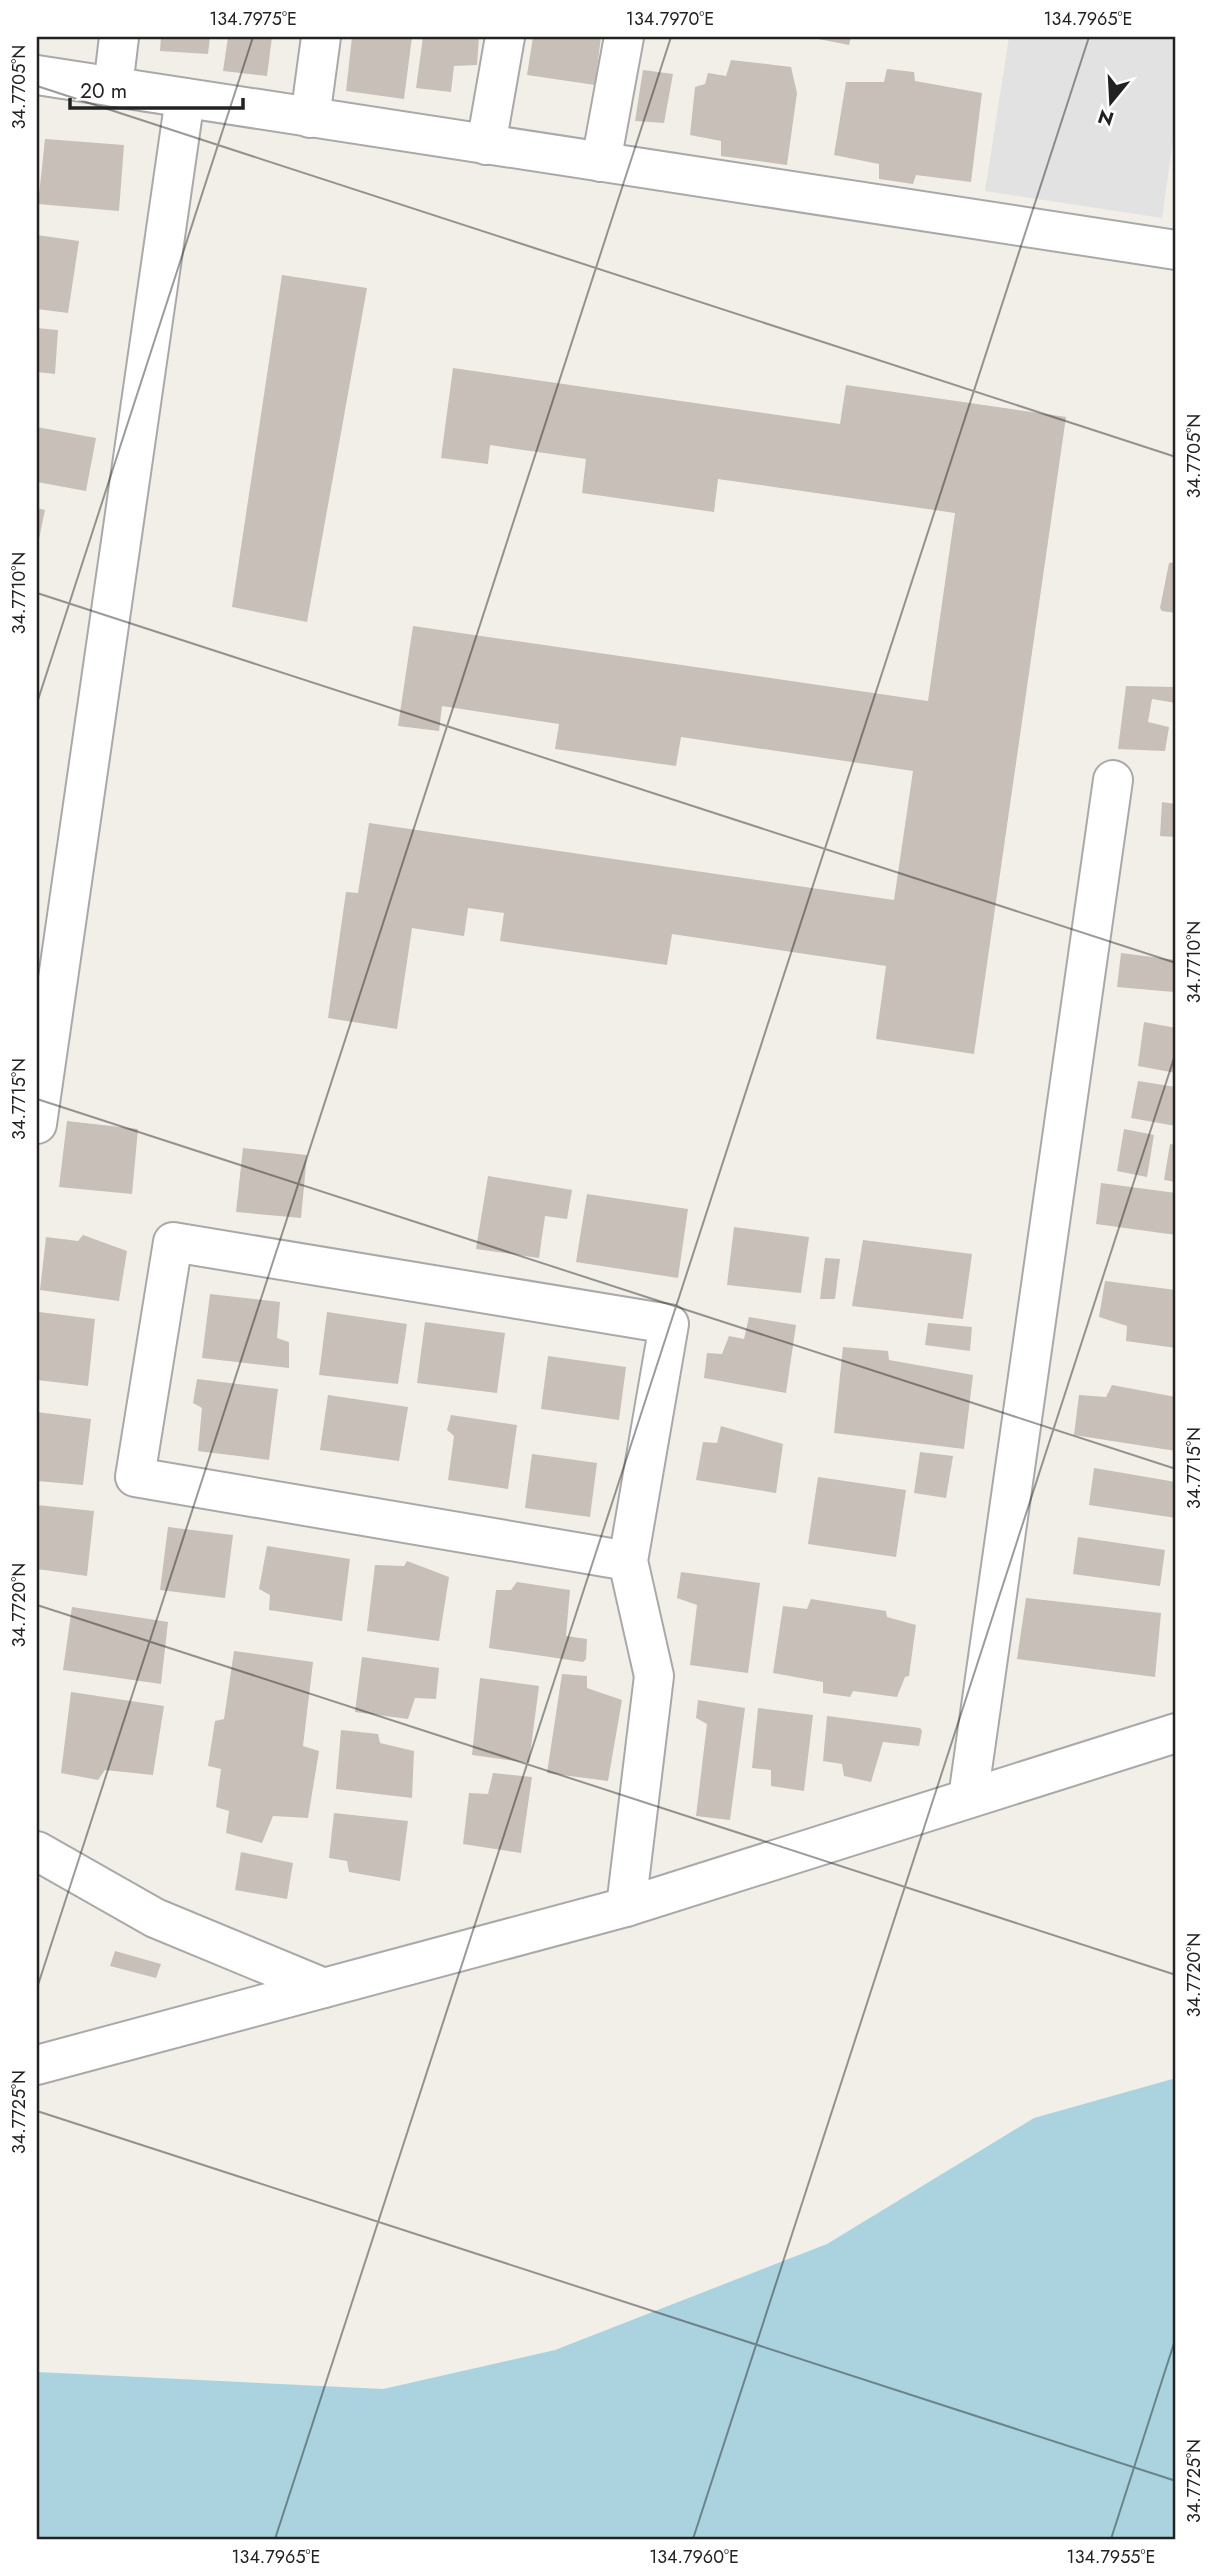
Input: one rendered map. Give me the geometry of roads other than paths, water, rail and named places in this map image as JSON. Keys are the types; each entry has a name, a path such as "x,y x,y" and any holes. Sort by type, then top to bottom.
{"street":[{"path":"113,87 119,37"},
{"path":"310,118 321,37"},
{"path":"486,145 505,37"},
{"path":"601,162 624,37"},
{"path":"37,75 1176,250"},
{"path":"37,1124 41,1063 185,98"},
{"path":"968,1798 1112,780"},
{"path":"626,1907 654,1676 628,1561 669,1324 173,1242 135,1477 628,1561"},
{"path":"37,2065 626,1907 1176,1733"},
{"path":"37,1851 155,1917 324,1988"}],"water":[{"path":"1176,2078 1176,2539 37,2539 37,2372 383,2389 555,2350 827,2244 1034,2118"}]}
